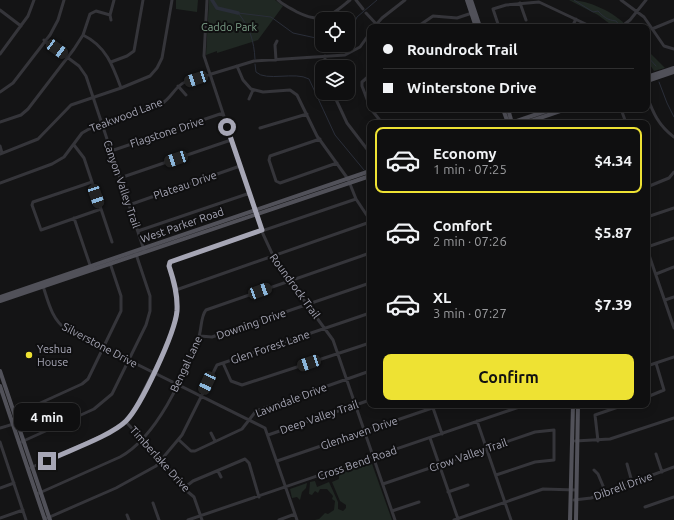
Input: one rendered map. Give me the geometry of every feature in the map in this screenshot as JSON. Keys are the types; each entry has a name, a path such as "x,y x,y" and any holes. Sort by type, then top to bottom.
{"main road":[{"path":"467,0 478,24"},
{"path":"471,0 475,24"},
{"path":"650,76 673,71"},
{"path":"650,80 673,71"},
{"path":"532,120 548,112"},
{"path":"522,120 553,112"},
{"name":"West Parker Road","path":"348,181 367,172"},
{"name":"West Parker Road","path":"110,262 135,251 144,250 348,181 367,177"},
{"name":"West Parker Road","path":"0,301 9,296 91,268 137,256 144,250"},
{"name":"West Parker Road","path":"0,296 9,296"},
{"path":"0,371 12,416"},
{"path":"0,386 22,442 48,519"},
{"path":"572,408 576,520"},
{"path":"570,520 570,500 574,490 578,408"}],"street":[{"path":"0,54 22,26 28,16 34,0"},
{"path":"0,92 13,83 58,20 64,0"},
{"path":"111,20 110,15 114,0"},
{"path":"111,62 128,56 134,51 143,0"},
{"path":"0,146 1,153 38,139 71,105 146,79 157,68 162,58 172,0"},
{"path":"278,0 306,17 317,19 330,16 350,0"},
{"path":"356,0 363,9"},
{"path":"378,24 405,0"},
{"path":"621,0 637,11 649,24"},
{"path":"625,24 646,0"},
{"name":"Roundrock Trail","path":"207,1 203,52 262,230 272,256 326,328 333,340 395,520"},
{"path":"497,24 494,9 520,3 542,2 586,24"},
{"path":"520,3 526,20"},
{"path":"0,10 22,26"},
{"path":"0,122 25,112 68,58 83,35 92,12 96,11 110,15"},
{"path":"366,13 374,24"},
{"path":"421,24 433,16 457,18 473,13"},
{"path":"574,24 576,19"},
{"path":"652,28 674,20"},
{"path":"650,25 664,46 674,49"},
{"path":"83,35 101,48 111,62 121,88"},
{"name":"Teakwood Lane","path":"0,183 45,168 64,157 85,131 166,101 178,86 186,82 254,61 350,53 360,47 367,37"},
{"name":"Canyon Valley Trail","path":"44,40 83,71 144,250"},
{"path":"276,60 275,45 277,41"},
{"path":"237,66 245,83 253,90 259,92 293,91 297,94 320,139 348,181 356,199 367,216"},
{"path":"367,78 362,82 362,86 367,100"},
{"path":"178,86 186,95"},
{"path":"249,99 253,90"},
{"path":"336,100 347,123 367,149"},
{"path":"650,103 656,118 674,137"},
{"path":"373,112 380,120"},
{"name":"Flagstone Drive","path":"111,151 223,113"},
{"path":"260,128 307,114"},
{"path":"320,139 270,156 268,160 276,181 280,183 337,163"},
{"path":"120,178 232,140"},
{"path":"74,145 83,154 112,242"},
{"name":"Plateau Drive","path":"129,205 240,166"},
{"path":"650,186 670,178 674,172"},
{"path":"92,182 32,203 41,230 101,209"},
{"path":"138,231 250,193"},
{"path":"30,468 110,432 125,421 137,405 174,329 177,310 176,290 169,266 170,262 356,199"},
{"path":"650,216 674,208"},
{"path":"74,218 91,268"},
{"path":"176,290 367,222"},
{"path":"650,247 674,238"},
{"path":"22,442 102,404 112,394 146,325 151,306 150,296 135,251"},
{"name":"Bengal Lane","path":"39,494 120,456 133,449 143,440 156,424 178,384 200,336 206,310 367,254"},
{"path":"650,257 674,327"},
{"path":"12,416 84,382 104,349 122,307 121,296 110,262"},
{"path":"656,274 674,267"},
{"name":"Silverstone Drive","path":"43,284 53,315 60,325 104,349 262,426 268,435 297,520"},
{"name":"Downing Drive","path":"200,336 212,337 367,284"},
{"path":"665,300 674,297"},
{"name":"Glen Forest Lane","path":"48,519 138,476 162,460 179,440 215,367 367,314"},
{"path":"223,363 231,381 242,386 367,344"},
{"path":"650,365 674,357"},
{"path":"650,396 665,389 656,363"},
{"name":"Lawndale Drive","path":"179,440 193,451 242,429 256,411 367,373"},
{"name":"Deep Valley Trail","path":"268,435 367,401"},
{"name":"Glenhaven Drive","path":"277,461 427,408"},
{"path":"434,408 442,434"},
{"name":"Cross Bend Road","path":"188,520 259,497 515,408"},
{"path":"598,441 595,414 614,408"},
{"path":"572,441 598,441 615,438 674,418"},
{"name":"Timberlake Drive","path":"125,421 162,460 184,488 194,497 202,520"},
{"path":"477,421 511,520"},
{"path":"0,428 15,424"},
{"name":"Crow Valley Trail","path":"383,484 535,432 554,430 554,460 535,462 496,475"},
{"path":"211,433 215,441"},
{"path":"430,438 456,519 543,490 574,490"},
{"path":"0,442 26,520"},
{"path":"656,454 662,472"},
{"path":"0,458 5,456"},
{"path":"184,488 193,481 242,460 247,460 259,497"},
{"path":"626,464 632,482"},
{"name":"Dibrell Drive","path":"570,500 585,500 674,467"},
{"path":"218,470 221,477"},
{"path":"594,470 598,474 606,493"},
{"path":"0,488 14,483"},
{"path":"448,492 468,485"},
{"path":"646,507 674,497"},
{"path":"392,511 419,502"},
{"path":"153,503 159,520"},
{"path":"0,518 23,510"},
{"path":"279,520 295,514"},
{"path":"127,515 129,520"}],"green space":[{"path":"176,0 198,0 197,12 176,9"},
{"name":"Caddo Park","path":"209,0 275,0 283,6 258,40 206,55"},
{"path":"569,0 585,2 601,8 616,16 624,24 610,24 598,15"},
{"path":"650,53 665,68 654,71 650,65"},
{"path":"371,461 392,520 315,520 319,519 325,513 328,514 334,510 335,501 332,499 333,496 327,489 320,489 318,493 315,491 312,495 309,494 310,482 315,481 317,487 329,482 338,502 338,509 343,511 346,508 346,505 340,501 332,482 339,479 339,474 337,473 331,477 330,475"},
{"path":"307,483 300,500 297,497 292,498 290,489"}],"waterway":[{"path":"212,0 217,8 238,13"},
{"path":"355,21 357,17 377,0"},
{"path":"574,0 593,12 598,11 606,18 616,21 618,24"},
{"path":"238,13 271,17 293,33 315,38"},
{"path":"239,14 251,35 255,59"},
{"path":"650,59 656,66"},
{"path":"255,64 256,72 261,75 296,76 309,79 335,135 364,170"},
{"path":"659,82 674,117"}],"place":[{"name":"Yeshua House","path":"29,355"}],"route":[{"path":"47,461 110,432 125,421 134,410 174,329 177,310 177,296 169,266 170,262 262,230 227,127"}]}
